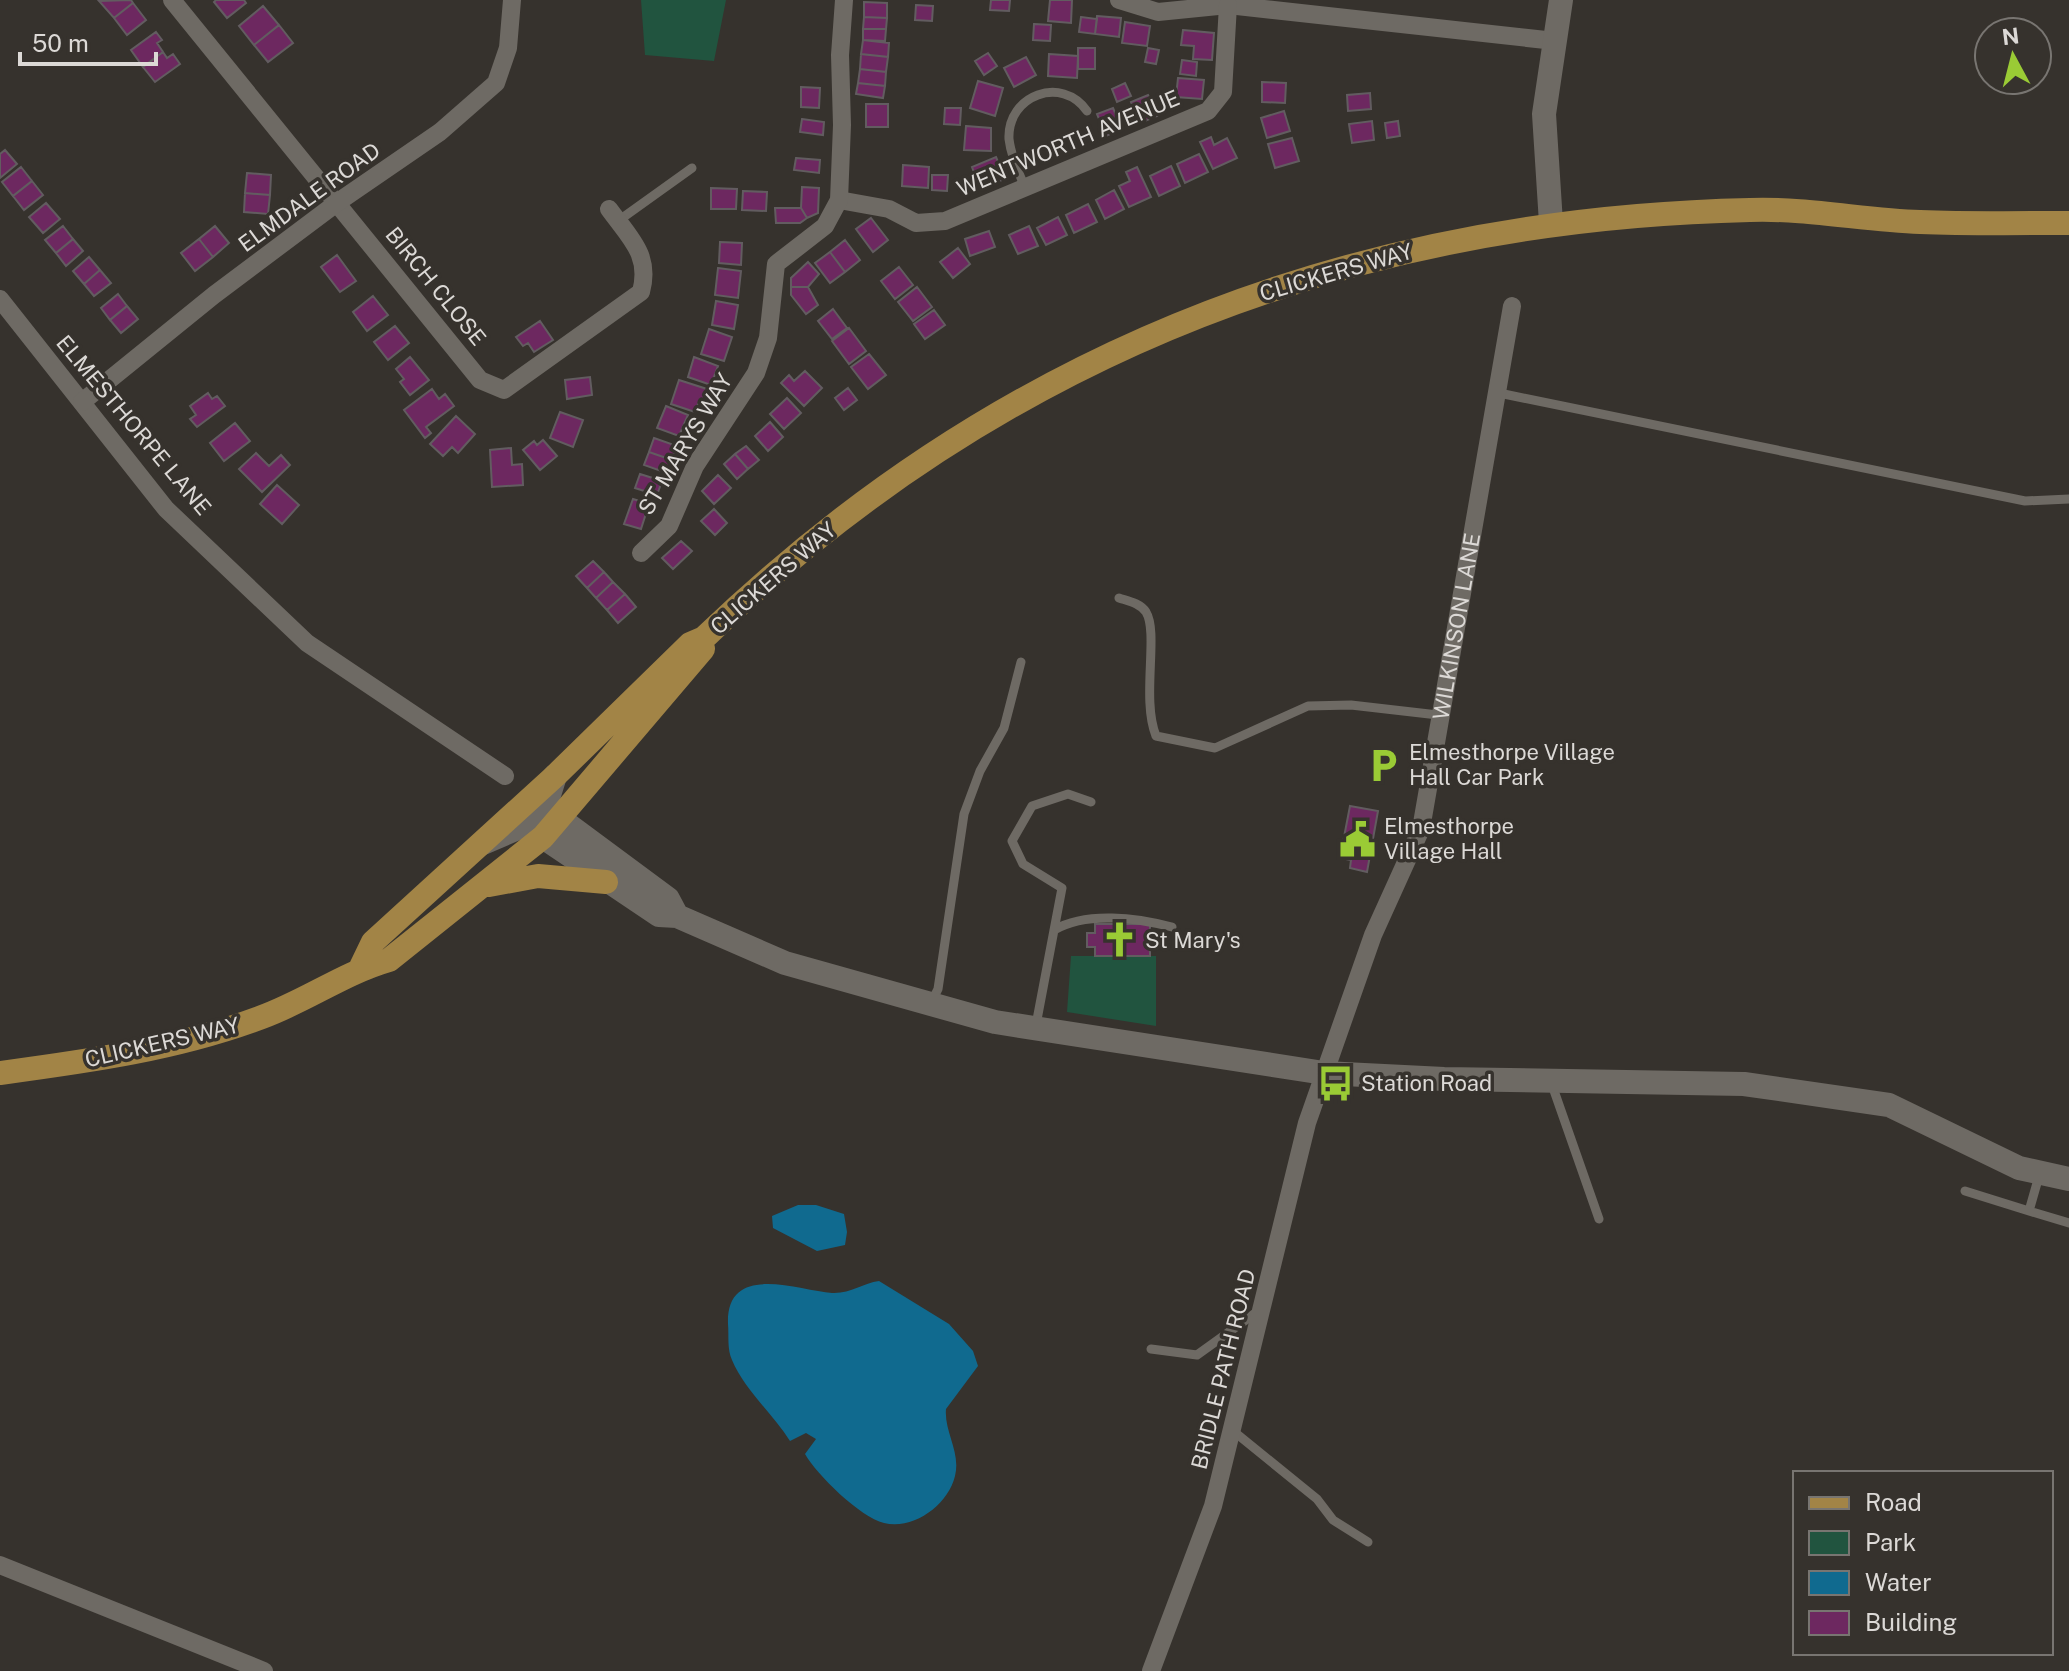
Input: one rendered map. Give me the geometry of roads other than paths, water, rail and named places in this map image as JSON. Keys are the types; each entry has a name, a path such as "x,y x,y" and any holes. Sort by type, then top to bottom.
{"main road":[{"path":"1551,223 1544,114 1561,0"},
{"name":"CLICKERS WAY","path":"360,969 373,942 483,844 690,644 704,638 847,512 990,416 1114,350 1209,310 1390,254 1551,223 1754,209 1920,222 2069,223"},
{"name":"CLICKERS WAY","path":"0,1073 126,1055 220,1032 306,998 360,969 389,960 484,887 548,825 703,652 704,638"},
{"path":"548,825 555,776"},
{"path":"548,825 606,882 659,915 677,916 785,963 995,1022 1324,1073 1551,1082 1744,1084 1889,1105 2019,1168 2069,1179"},
{"path":"483,844 548,825 585,840 668,899 677,916"},
{"path":"484,887 538,876 606,882"}],"street":[{"name":"BIRCH CLOSE","path":"172,0 480,380 504,390 641,292 647,271 640,251 614,215"},
{"name":"ELMDALE ROAD","path":"82,402 214,295 338,202 440,132 496,83 508,48 512,0"},
{"path":"839,200 842,125 840,55 844,0"},
{"path":"1119,0 1158,12 1228,5 1555,41"},
{"name":"WENTWORTH AVENUE","path":"839,200 889,209 916,223 945,221 1208,111 1223,92 1228,5"},
{"name":"ST MARYS WAY","path":"641,553 669,526 695,466 756,373 768,338 776,264 825,226 839,200"},
{"name":"ELMESTHORPE LANE","path":"0,299 166,509 307,643 505,776"},
{"name":"WILKINSON LANE","path":"1324,1073 1373,935 1421,829 1438,715 1499,393 1512,306"},
{"name":"BRIDLE PATH ROAD","path":"1151,1671 1213,1506 1307,1123 1324,1073"},
{"path":"0,1565 264,1671"}],"lane":[{"path":"1025,187 1009,136 1018,108 1037,94 1063,92 1078,98 1087,111"},
{"path":"614,215 692,168"},
{"path":"1499,393 2025,501 2069,499"},
{"path":"1119,598 1138,605 1146,613 1151,631 1148,716 1156,736 1215,748 1308,706 1351,705 1438,715"},
{"path":"931,1004 938,989 964,814 980,771 1004,728 1021,662"},
{"path":"1035,1028 1062,888 1023,864 1012,841 1032,806 1068,794 1091,802"},
{"path":"1054,930 1085,920 1148,921 1172,927"},
{"path":"1551,1082 1599,1219"},
{"path":"2029,1211 2040,1173"},
{"path":"1965,1191 2069,1223"},
{"path":"1151,1349 1197,1355 1264,1308"},
{"path":"1232,1430 1317,1499 1333,1520 1368,1542"}],"water":[{"path":"798,1205 816,1205 844,1214 847,1232 845,1245 817,1251 773,1228 772,1216"},
{"path":"879,1281 949,1324 973,1351 978,1366 946,1409 956,1459 951,1487 928,1513 907,1523 884,1523 874,1519 829,1483 805,1454 816,1439 806,1433 790,1441 737,1371 729,1347 731,1304 739,1292 751,1286 784,1285 839,1293"}],"place":[{"name":"Elmesthorpe Village Hall Car Park","path":"1383,765"},
{"name":"Elmesthorpe Village Hall","path":"1358,839"},
{"name":"St Mary's","path":"1119,940"},
{"name":"Station Road","path":"1335,1083"}]}
